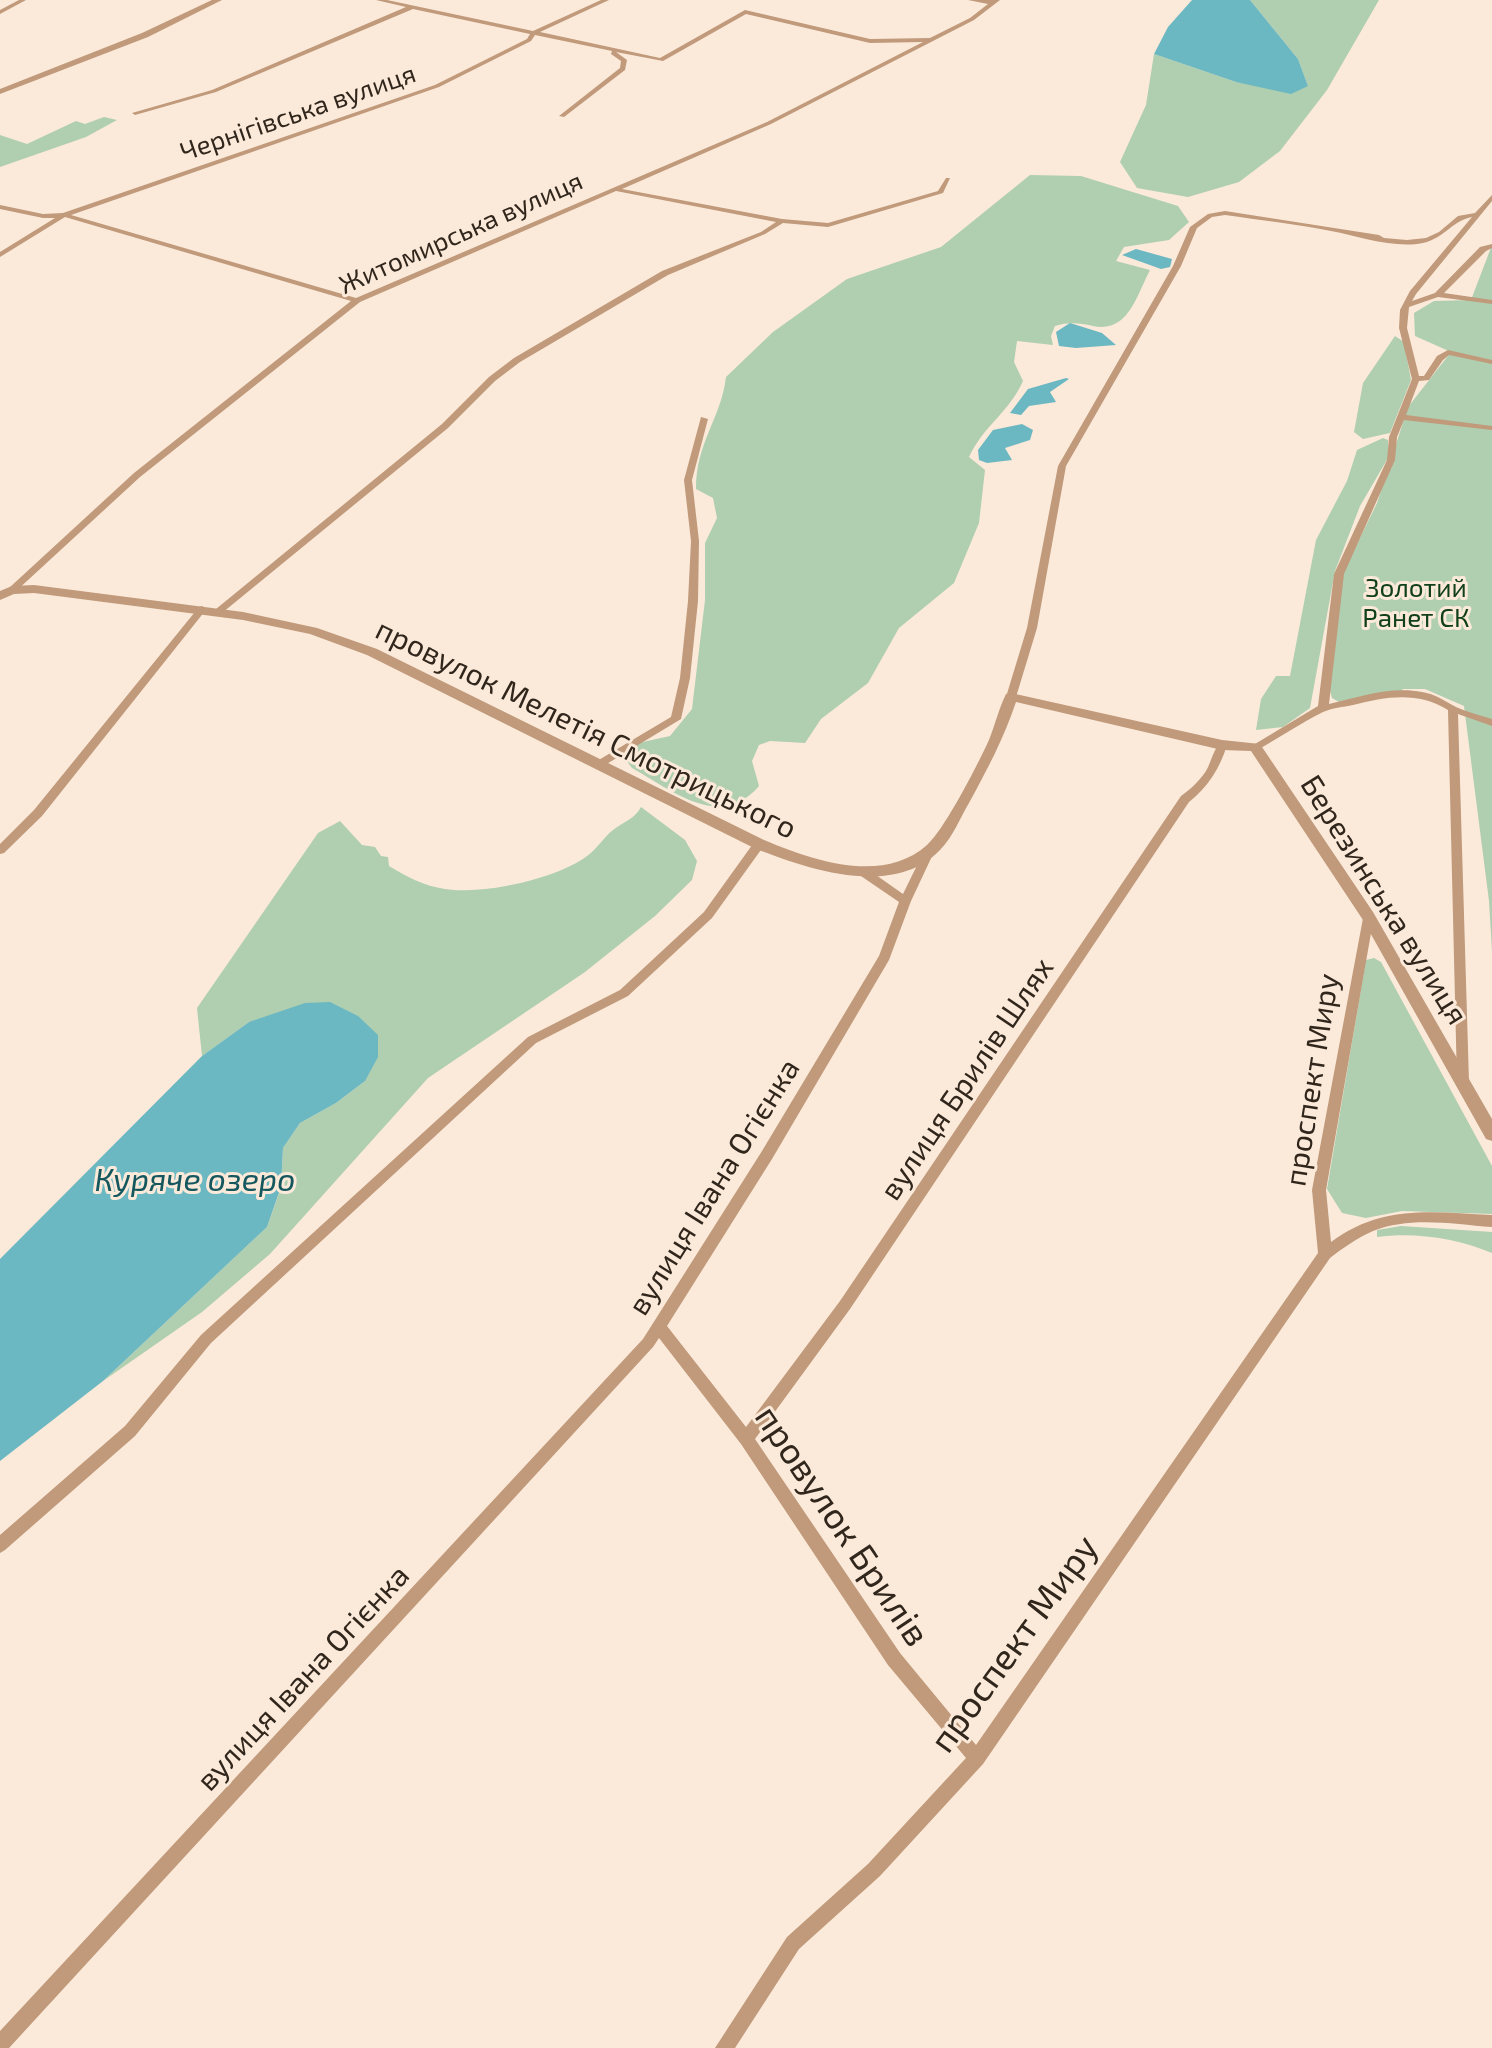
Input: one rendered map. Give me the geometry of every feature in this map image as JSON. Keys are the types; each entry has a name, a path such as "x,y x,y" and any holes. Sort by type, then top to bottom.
{"street":[{"path":"0,12 23,0"},
{"path":"0,92 130,41 218,0"},
{"path":"379,0 414,4 610,52 661,60 745,12 870,41 931,40"},
{"name":"Чернігівська вулиця","path":"0,255 64,215 437,86 529,40 534,33 606,0"},
{"path":"971,0 996,1"},
{"name":"Житомирська вулиця","path":"6,593 137,475 357,300 769,123 972,19 996,1"},
{"path":"135,113 214,91 414,4"},
{"path":"610,52 624,60 637,56"},
{"path":"562,116 623,69 624,60"},
{"path":"619,190 782,221 828,225 941,192 948,179"},
{"path":"1323,708 1339,574 1391,460 1393,437 1416,379 1403,328 1404,310 1413,293 1492,197"},
{"path":"0,207 43,216 64,215 357,300"},
{"path":"1228,213 1414,242 1439,235 1463,214 1477,215"},
{"path":"1228,213 1350,232 1379,237 1336,230 1228,213"},
{"path":"1228,213 1242,214 1347,231 1318,226 1228,213"},
{"name":"вулиця Івана Огієнка","path":"0,2044 659,1327 885,957 905,901 929,852 995,748 1032,628 1062,466 1177,266 1194,227 1210,215 1228,213"},
{"path":"219,611 445,426 492,379 517,360 665,273 763,233 782,221"},
{"path":"1438,295 1483,249 1492,246"},
{"path":"1408,305 1438,295 1492,302"},
{"path":"1416,379 1426,378 1448,352 1492,362"},
{"path":"1400,417 1492,428"},
{"path":"601,763 676,719 685,678 693,601 695,541 688,480 704,419"},
{"name":"провулок Мелетія Смотрицького","path":"6,593 34,589 219,611 313,631 372,652 803,863 862,871 897,866 929,852"},
{"path":"0,850 38,813 202,609"},
{"path":"1011,697 1222,745 1255,747 1323,708 1418,692 1437,697 1453,709 1492,723"},
{"name":"Березинська вулиця","path":"1453,709 1463,1085"},
{"name":"вулиця Брилів Шлях","path":"746,1439 845,1305 1185,799 1199,789 1218,760 1222,745"},
{"name":"Березинська вулиця","path":"1255,747 1368,916 1492,1134"},
{"path":"0,1545 130,1431 206,1339 532,1040 624,993 645,974 708,915 759,844"},
{"path":"862,871 905,901"},
{"name":"проспект Миру","path":"1325,1254 1319,1190 1368,916"},
{"name":"проспект Миру","path":"724,2048 793,1943 874,1870 977,1758 1325,1254 1347,1235 1371,1224 1401,1218 1492,1221"},
{"name":"провулок Брилів","path":"659,1327 746,1439 894,1659 977,1758"}],"green space":[{"path":"1250,0 1379,0 1327,90 1280,151 1239,182 1188,197 1137,188 1120,162 1146,105 1154,54 1236,82 1308,86 1298,59"},
{"path":"104,117 117,120 86,137 0,167 0,135 27,144 76,121 85,124"},
{"path":"1030,175 1081,176 1178,206 1189,222 1169,240 1124,247 1116,261 1150,270 1129,311 1115,324 1105,327 1074,323 1055,326 1051,336 1053,345 1017,341 1014,362 1023,381 969,457 985,470 979,523 954,583 899,628 868,683 821,719 805,743 770,741 759,745 752,761 759,786 744,799 728,805 712,806 680,796 632,768 626,760 638,743 670,736 692,709 705,600 705,543 717,518 713,498 696,489 697,472 726,377 773,332 847,279 941,247"},
{"name":"Золотий Ранет СК","path":"1492,245 1492,951 1489,901 1464,706 1425,689 1402,689 1404,692 1339,702 1332,698 1330,691 1343,573 1377,503 1408,407 1451,352 1415,336 1414,313 1434,301 1471,300"},
{"path":"1395,336 1404,342 1411,380 1390,433 1363,439 1354,432 1363,383"},
{"path":"1383,438 1388,440 1388,458 1360,506 1335,571 1310,708 1283,727 1256,730 1261,699 1276,676 1290,676 1316,540 1347,481 1357,450"},
{"path":"641,807 685,840 697,861 692,880 655,916 585,972 428,1078 270,1254 202,1312 103,1381 267,1227 281,1188 283,1148 300,1123 336,1103 365,1081 249,1022 202,1056 197,1008 318,833 340,821 362,845 375,847 381,856 388,857 389,866 409,877 445,889 479,890 539,878 574,864 591,853"},
{"path":"1374,958 1381,962 1492,1166 1492,1214 1402,1211 1366,1218 1342,1213 1327,1189 1366,960"},
{"path":"1401,1226 1492,1232 1492,1253 1464,1243 1435,1238 1406,1235 1377,1237 1377,1230"}],"water":[{"path":"1192,0 1250,0 1298,59 1308,86 1291,94 1236,82 1154,54 1168,27"},
{"path":"1136,249 1172,259 1170,267 1161,269 1122,255"},
{"path":"1070,323 1102,333 1116,345 1059,346 1056,332"},
{"path":"1069,379 1050,392 1056,402 1029,406 1021,415 1010,413 1028,389"},
{"path":"1022,424 1033,430 1030,440 1005,448 1012,460 987,463 979,460 978,450 993,430"},
{"name":"Куряче озеро","path":"330,1002 358,1016 378,1035 378,1057 365,1081 336,1103 300,1123 283,1148 281,1187 267,1227 103,1381 0,1461 0,1259 202,1056 249,1022 305,1003"}]}
